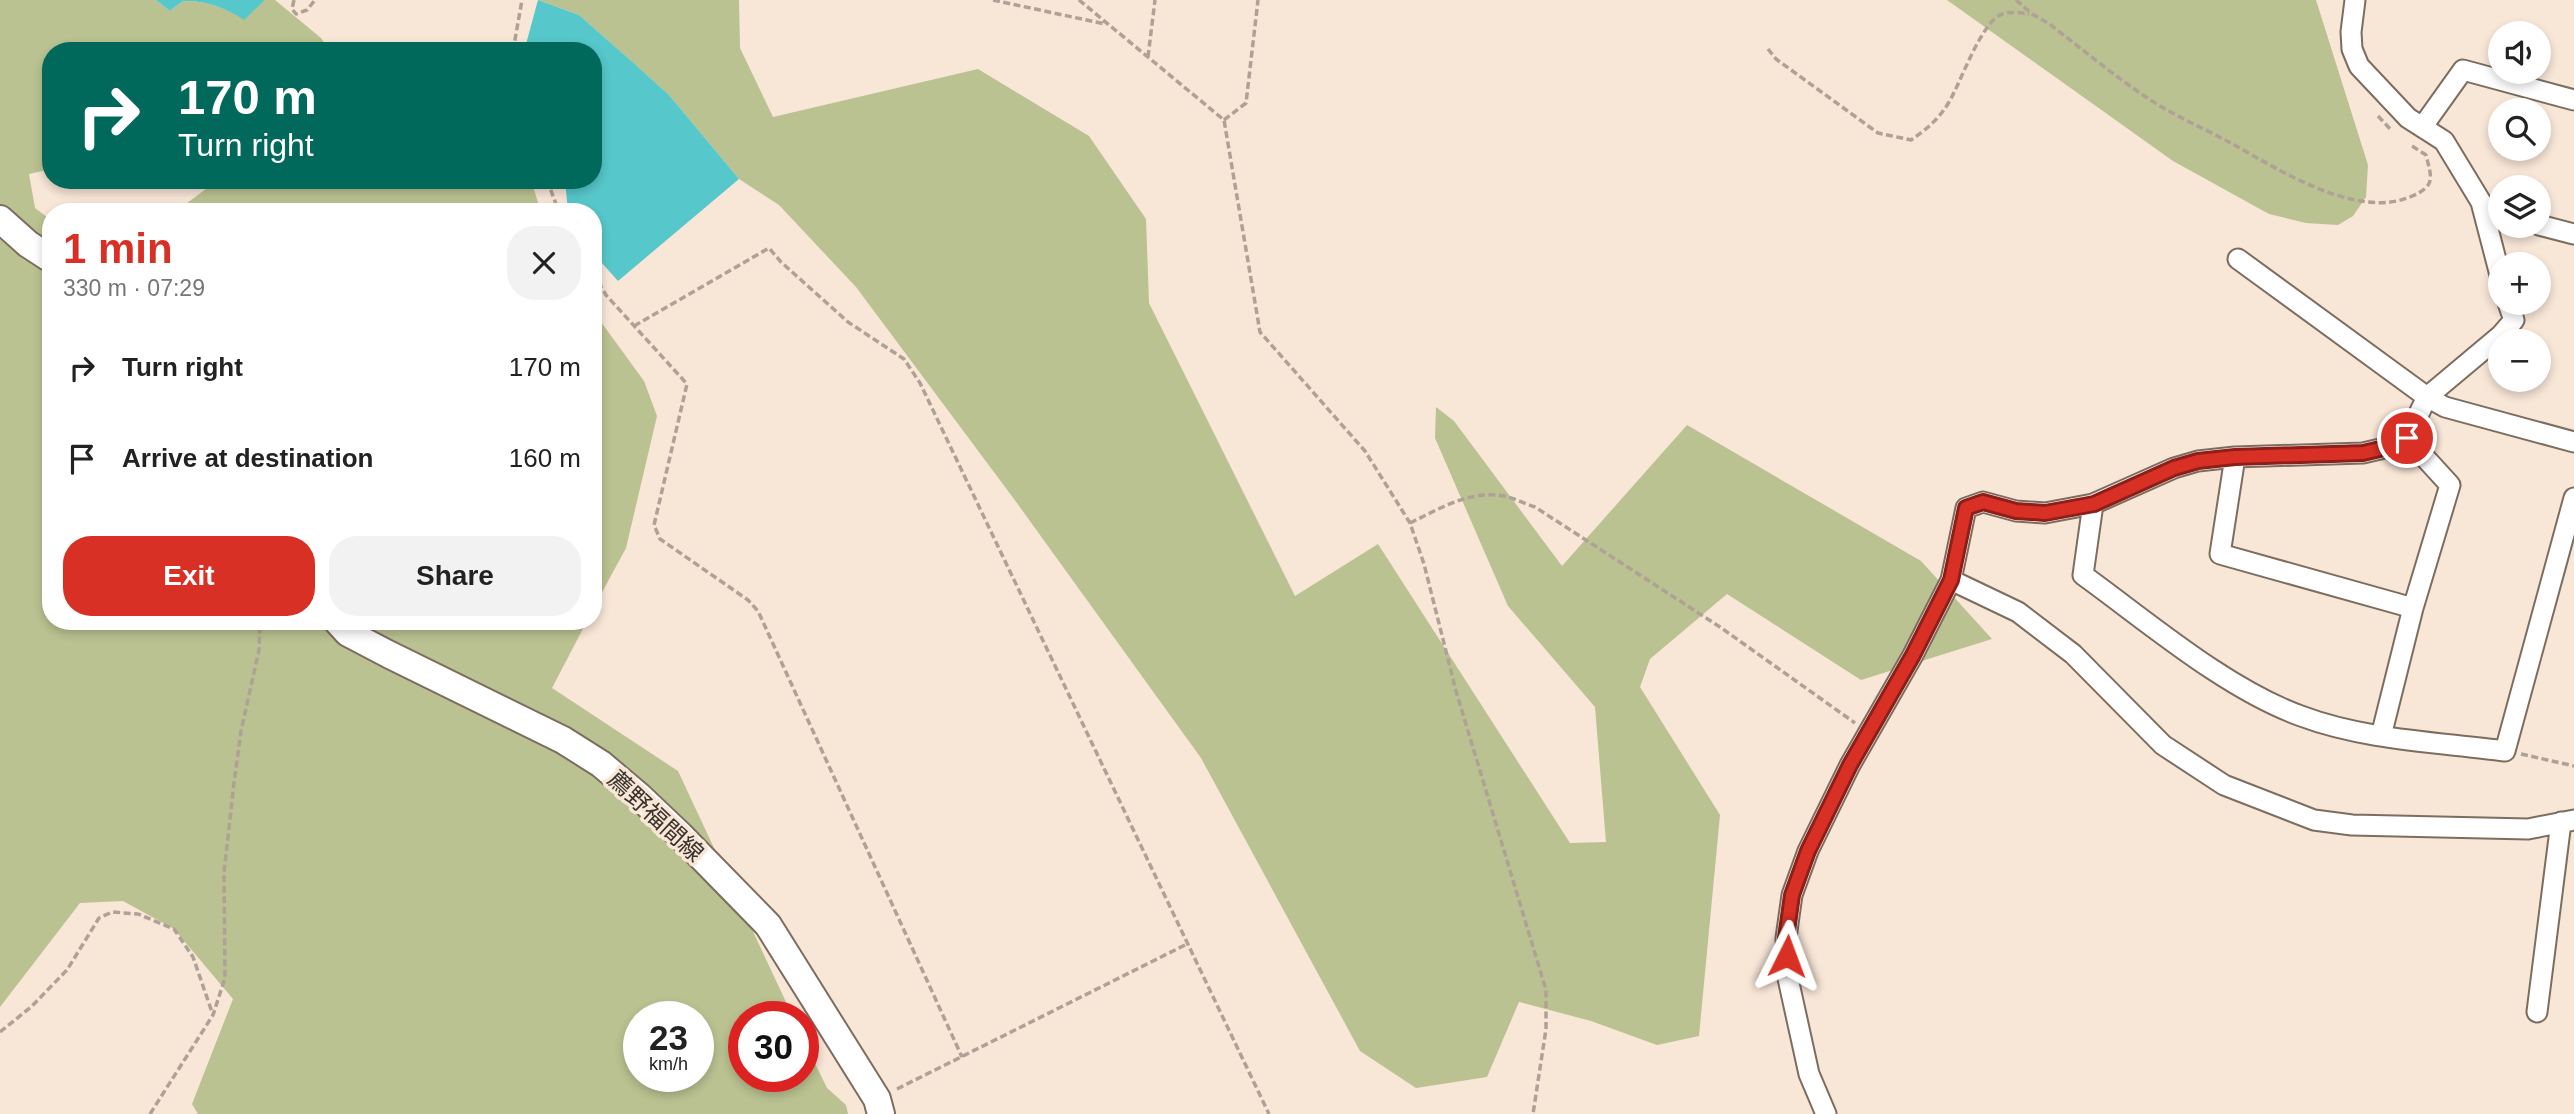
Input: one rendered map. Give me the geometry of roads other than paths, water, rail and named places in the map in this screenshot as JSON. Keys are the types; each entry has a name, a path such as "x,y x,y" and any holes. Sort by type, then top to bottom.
{"main road":[{"path":"0,219 42,253"},
{"name":"薦野福間線","path":"345,630 368,644 563,740 601,764 640,797 768,925 879,1107"}],"street":[{"path":"2355,0 2352,49 2359,66 2408,118 2444,141 2488,206"},
{"path":"2423,126 2463,70 2574,100"},
{"path":"2551,228 2574,234"},
{"path":"2238,258 2427,397 2445,407 2574,442"},
{"path":"1826,1114 1809,1074 1787,974 1786,938 1792,895 1808,851 1850,765 1913,655 1951,580 1966,508 1983,502 2016,511 2045,513 2094,504 2174,468 2198,461 2235,457 2363,453 2393,446 2407,438 2427,397 2501,335 2514,320 2512,315"},
{"path":"2381,736 2413,608 2450,485 2407,438"},
{"path":"2235,457 2220,554 2413,608"},
{"path":"2094,504 2083,575 2243,689 2299,716 2344,730 2505,751 2574,498"},
{"path":"1951,580 2018,612 2073,654 2163,745 2224,785 2314,820 2352,825 2528,829 2568,821 2537,1012"}],"water":[{"path":"156,0 265,0 244,20 209,4 185,1 170,11"},
{"path":"538,0 579,15 669,95 739,179 618,281 602,263 602,203 567,203 566,189 602,189 602,42 527,42"}]}
